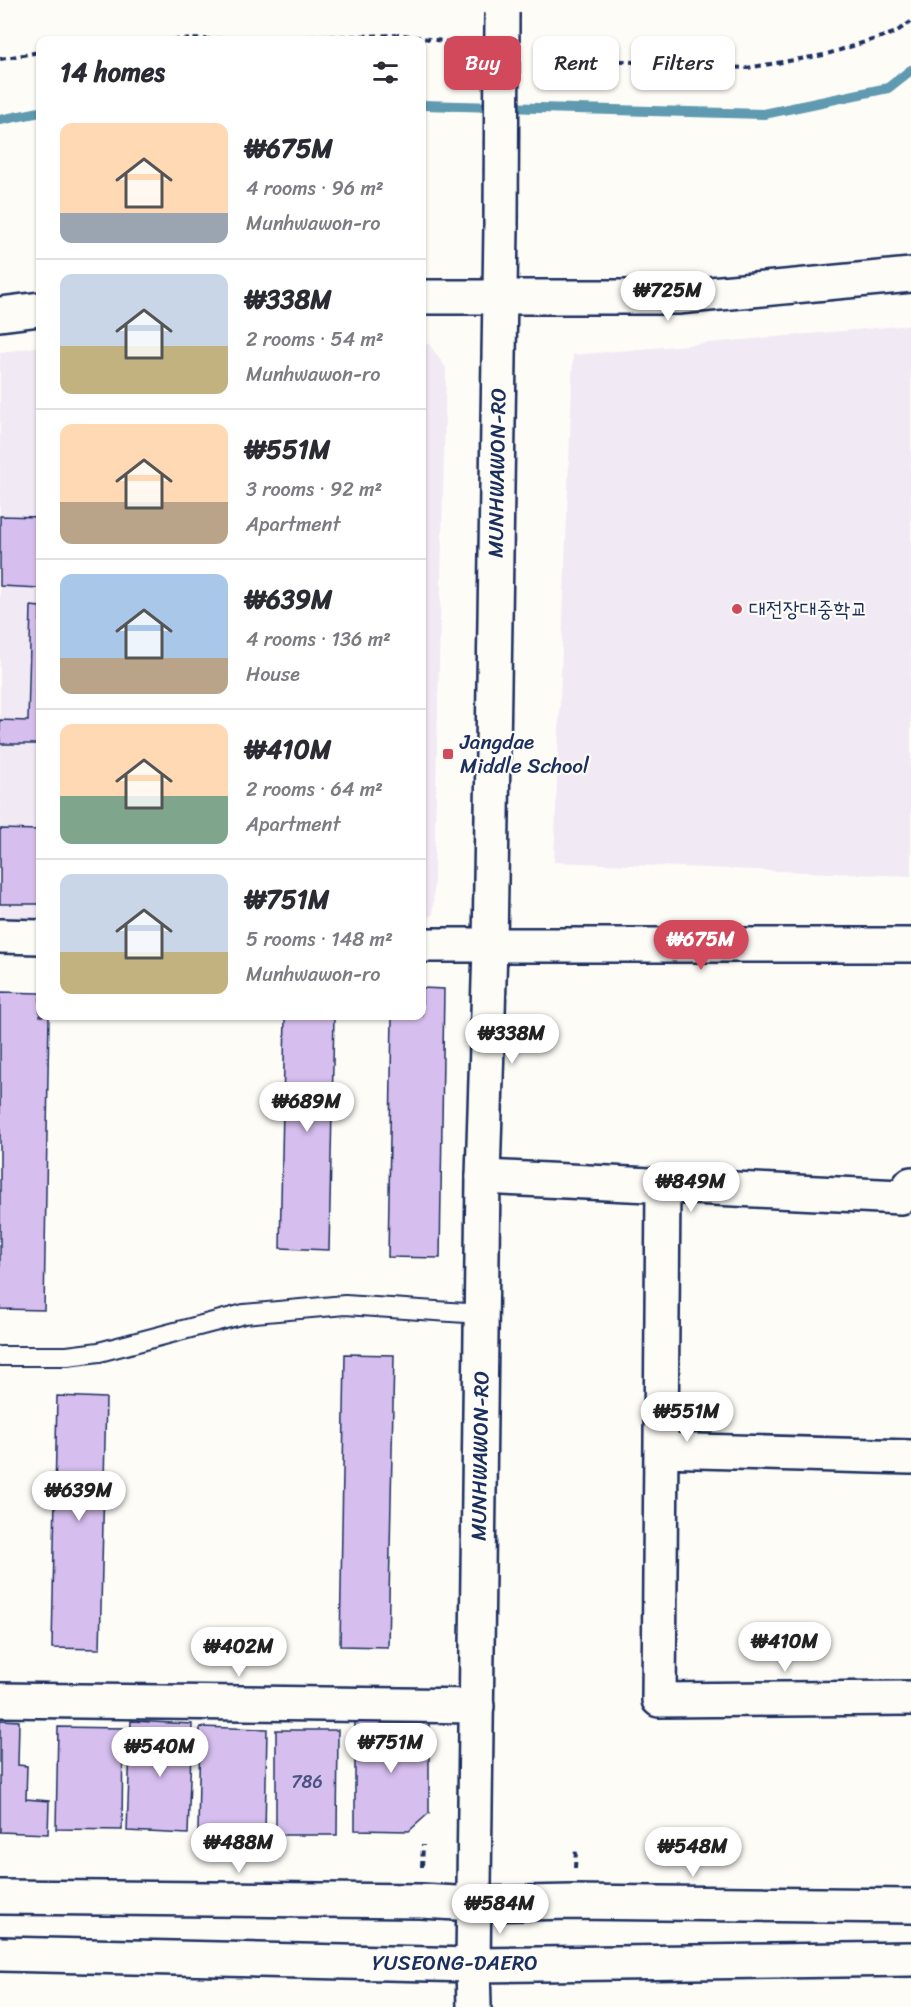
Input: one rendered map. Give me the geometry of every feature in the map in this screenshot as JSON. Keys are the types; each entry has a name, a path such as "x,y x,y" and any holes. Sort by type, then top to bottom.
{"street":[{"name":"MUNHWAWON-RO","path":"474,2007 481,1314 490,947 501,226 502,6"},
{"path":"426,297 500,299 678,297 911,275"},
{"path":"0,314 36,310"},
{"path":"0,936 36,937"},
{"path":"426,945 490,947 911,945"},
{"path":"483,1177 902,1197 911,1184"},
{"path":"663,1186 659,1700 911,1698"},
{"path":"661,1450 911,1457"},
{"path":"0,1700 477,1706"},
{"path":"0,1897 421,1901 475,1904 572,1902 911,1906"},
{"name":"YUSEONG-DAERO","path":"0,1954 473,1965 911,1959"}],"lane":[{"path":"0,1356 67,1356 99,1352 244,1314 345,1305 481,1314"}],"path":[{"path":"530,52 644,63 747,69 824,54 894,33 911,22"},
{"path":"355,36 409,36"},
{"path":"426,39 444,41"},
{"path":"0,59 36,53"}],"shaded area":[{"name":"대전장대중학교","path":"911,325 911,876 554,862 573,355"},
{"path":"426,344 429,344 446,368 433,914 426,919"},
{"path":"36,347 36,921 0,921 0,353"}],"building":[{"path":"0,516 36,517 36,588 0,586"},
{"path":"31,606 36,607 36,744 0,744 0,720 28,721"},
{"path":"0,829 36,830 36,904 0,904"},
{"path":"426,988 444,989 440,1258 388,1257 392,1020 426,1020"},
{"path":"0,992 36,993 36,1020 49,1020 44,1310 0,1309"},
{"path":"285,1020 334,1020 329,1250 280,1248"},
{"path":"345,1354 394,1355 388,1647 340,1646"},
{"path":"57,1396 106,1398 100,1649 52,1648"},
{"path":"0,1720 19,1721 18,1765 27,1766 26,1799 49,1801 48,1834 0,1832"},
{"path":"355,1720 429,1721 429,1813 409,1831 355,1830"},
{"path":"131,1721 192,1724 188,1834 127,1831"},
{"path":"58,1727 123,1728 122,1830 56,1829"},
{"path":"200,1727 267,1729 265,1833 198,1832"},
{"path":"276,1730 338,1730 337,1835 276,1835"}],"waterway":[{"path":"426,105 764,114 888,88 911,70"},
{"path":"0,120 36,113"}],"place":[{"name":"대전장대중학교","path":"737,609"},
{"name":"Jangdae Middle School","path":"448,754"}]}
